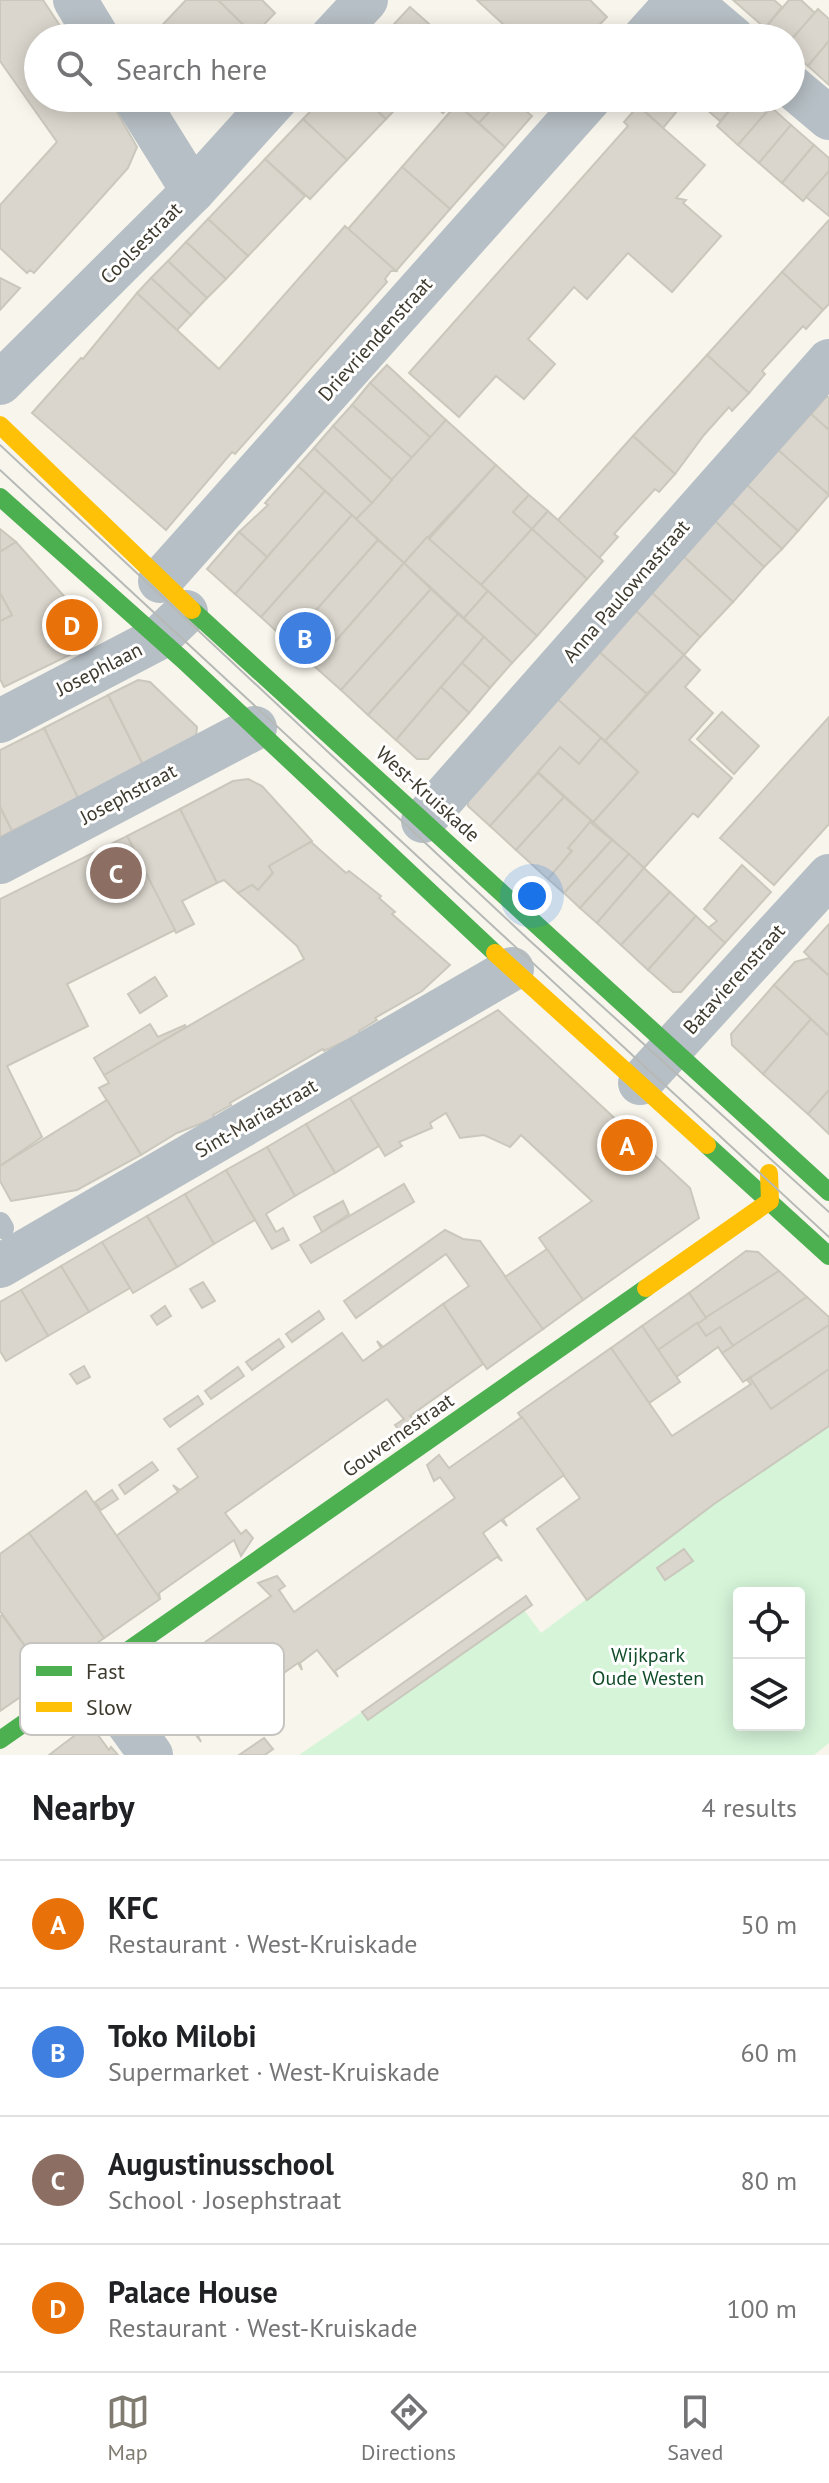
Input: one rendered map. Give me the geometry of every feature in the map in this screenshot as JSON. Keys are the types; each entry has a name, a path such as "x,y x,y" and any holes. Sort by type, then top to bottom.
{"street":[{"path":"75,0 90,24"},
{"path":"344,24 366,0"},
{"path":"657,24 678,0"},
{"path":"688,0 716,24"},
{"path":"805,98 829,118"},
{"path":"144,112 193,191"},
{"name":"Coolsestraat","path":"0,383 193,191 264,112"},
{"name":"Drievriendenstraat","path":"175,594 578,112"},
{"name":"Anna Paulownastraat","path":"423,821 829,361"},
{"name":"West-Kruiskade","path":"0,425 175,594 829,1192"},
{"path":"0,497 159,638 512,969 829,1256"},
{"name":"Josephlaan","path":"0,721 159,638 175,594"},
{"name":"Josephstraat","path":"0,862 255,728"},
{"name":"Batavierenstraat","path":"640,1083 829,876"},
{"name":"Sint-Mariastraat","path":"1,1237 66,1228 512,969"},
{"path":"769,1139 770,1201"},
{"name":"Gouvernestraat","path":"139,1643 770,1201"},
{"name":"Gouvernestraat","path":"0,1740 20,1726"},
{"path":"136,1735 151,1755"}],"green space":[{"name":"Wijkpark Oude Westen","path":"829,1426 829,1743 814,1755 299,1755 362,1712 368,1719 524,1610 541,1633 714,1504"}],"building":[{"path":"0,0 43,0 59,24 24,24 24,95 0,61"},
{"path":"186,0 218,0 243,24 163,24"},
{"path":"218,0 262,0 275,13 264,24 243,24"},
{"path":"477,0 590,0 607,17 600,24 503,24"},
{"path":"733,0 774,0 782,7 768,24 760,24"},
{"path":"789,0 801,0 815,13 805,24 768,24"},
{"path":"410,7 429,24 394,24"},
{"path":"818,9 829,19 829,41 808,66 805,63 805,24"},
{"path":"829,41 829,85 808,66"},
{"path":"36,112 117,112 137,147 128,168 34,273 30,270 27,273 0,248 0,205 57,142"},
{"path":"310,112 379,112 386,119 347,160 303,119"},
{"path":"379,112 393,112 386,119"},
{"path":"450,112 466,112 505,147 450,209 402,167"},
{"path":"466,112 489,112 479,123"},
{"path":"489,112 527,112 532,116 505,147 479,123"},
{"path":"633,112 645,112 705,165 676,198 686,200 683,203 721,236 672,292 628,253 587,299 574,287 528,339 555,364 524,399 496,376 459,417 409,373 628,126 624,122"},
{"path":"646,112 676,112 663,128"},
{"path":"710,112 728,112 720,121"},
{"path":"728,112 767,112 738,145 717,126"},
{"path":"767,112 777,112 791,125 759,163 738,145"},
{"path":"303,119 347,160 310,199 265,159"},
{"path":"791,125 814,145 782,183 759,163"},
{"path":"814,145 829,158 829,171 803,201 782,183"},
{"path":"265,159 305,196 248,256 208,219"},
{"path":"402,167 450,209 396,271 348,229"},
{"path":"829,171 829,216 806,197"},
{"path":"208,219 248,256 226,279 186,242"},
{"path":"829,220 829,304 823,310 782,272"},
{"path":"345,226 396,271 391,271 385,279 387,282 235,454 232,452 166,530 32,413 83,359 137,293 219,369"},
{"path":"186,242 226,279 207,298 168,261"},
{"path":"168,261 207,298 191,315 151,278"},
{"path":"782,272 823,310 806,329 803,326 762,371 765,374 749,393 707,355"},
{"path":"0,278 20,288 0,310"},
{"path":"151,278 191,315 177,330 137,293"},
{"path":"707,355 749,393 732,411 729,407 675,474 633,436"},
{"path":"387,365 446,420 431,438 370,383"},
{"path":"370,383 431,438 412,458 352,405"},
{"path":"827,396 829,398 829,430 811,414"},
{"path":"352,405 412,458 392,480 333,426"},
{"path":"811,414 829,430 829,495 778,450"},
{"path":"446,420 496,465 404,563 356,519"},
{"path":"333,426 392,480 372,503 314,448"},
{"path":"633,436 675,474 659,492 655,489 614,534 618,537 599,558 557,521"},
{"path":"314,448 372,503 356,519 298,466"},
{"path":"778,450 829,495 798,531 746,484"},
{"path":"496,465 529,495 513,512 532,529 481,585 429,539"},
{"path":"298,466 325,491 267,557 239,532 268,505 265,503"},
{"path":"746,484 798,531 782,549 731,502"},
{"path":"325,491 352,515 261,617 235,594"},
{"path":"529,495 548,511 532,529 513,512"},
{"path":"731,502 782,549 764,567 714,520"},
{"path":"548,511 603,561 587,579 532,529"},
{"path":"352,515 378,540 288,642 261,617"},
{"path":"714,520 764,567 733,602 682,555"},
{"path":"0,529 16,542 0,552"},
{"path":"532,529 587,579 537,636 481,585"},
{"path":"239,532 267,557 235,594 207,569"},
{"path":"427,537 488,591 464,618 404,563"},
{"path":"378,540 404,563 314,666 288,642"},
{"path":"16,542 95,631 94,643 4,687 0,679 0,621 12,615 0,593 0,552"},
{"path":"682,555 733,602 700,637 650,591"},
{"path":"404,563 431,589 341,690 314,666"},
{"path":"431,589 458,614 368,715 341,690"},
{"path":"488,591 537,636 512,663 464,618"},
{"path":"650,591 700,637 684,655 634,609"},
{"path":"0,593 12,615 0,621"},
{"path":"634,609 684,655 647,694 597,650"},
{"path":"458,614 484,637 396,740 368,715"},
{"path":"484,637 512,663 490,688 462,663"},
{"path":"597,650 647,694 605,741 555,697"},
{"path":"684,655 700,670 685,687 713,713 689,740 732,778 698,817 693,813 644,868 593,822 638,772 605,741"},
{"path":"462,663 490,688 469,713 441,687"},
{"path":"138,680 150,682 197,727 196,738 143,765 108,695"},
{"path":"441,687 469,713 428,759 417,759 396,740"},
{"path":"108,695 143,765 78,798 44,728"},
{"path":"555,697 601,738 579,764 560,747 490,826 468,806 468,795"},
{"path":"722,712 759,746 734,774 697,739"},
{"path":"829,717 829,824 774,885 720,838"},
{"path":"44,728 78,798 12,831 0,807 0,750"},
{"path":"601,738 638,772 593,822 538,772 560,747 579,764"},
{"path":"538,773 564,797 516,850 490,826"},
{"path":"248,779 262,786 312,841 269,866 273,873 258,890 252,885 238,893 224,880 217,883 180,809 233,781"},
{"path":"564,797 593,822 568,848 572,851 548,879 516,850"},
{"path":"0,807 12,831 0,837"},
{"path":"180,809 217,883 182,901 194,924 176,933 127,836"},
{"path":"590,822 612,840 564,893 548,879 572,851 568,848"},
{"path":"127,836 175,930 67,984 88,1026 7,1066 42,1137 0,1166 0,899"},
{"path":"612,840 629,854 580,908 564,893"},
{"path":"311,842 346,873 349,871 381,896 379,898 395,912 392,914 450,965 422,991 375,1018 377,1020 359,1031 360,1034 323,1049 230,1103 213,1115 215,1118 177,1133 141,1155 99,1088 109,1083 104,1075 304,959 297,946 238,893 252,885 258,890 273,873 269,866"},
{"path":"629,854 644,868 597,923 580,908"},
{"path":"742,865 771,892 725,943 708,928 717,921 704,909"},
{"path":"644,868 670,892 621,945 597,923"},
{"path":"670,892 696,916 648,970 621,945"},
{"path":"696,916 725,943 681,992 673,992 648,970"},
{"path":"829,924 829,976 804,952"},
{"path":"809,958 829,976 829,1036 774,985 795,962"},
{"path":"155,977 167,996 140,1013 128,994"},
{"path":"774,985 811,1019 763,1074 732,1045 731,1034"},
{"path":"498,1010 690,1188 699,1218 583,1300 539,1238 592,1201 521,1135 510,1147 484,1135 460,1138 446,1113 430,1123 432,1128 399,1142 402,1146 385,1156 350,1098"},
{"path":"811,1019 829,1036 829,1090 808,1114 763,1074"},
{"path":"150,1024 158,1037 186,1027 104,1075 94,1058"},
{"path":"829,1090 829,1134 808,1114"},
{"path":"350,1098 379,1146 335,1173 306,1124"},
{"path":"107,1100 141,1155 77,1190 11,1201 0,1181 0,1166"},
{"path":"306,1124 335,1173 295,1196 267,1147"},
{"path":"267,1147 295,1196 266,1214 276,1232 283,1228 289,1240 272,1249 226,1170"},
{"path":"226,1170 255,1220 214,1244 185,1194"},
{"path":"404,1184 414,1202 311,1263 300,1245"},
{"path":"185,1194 214,1244 177,1267 147,1216"},
{"path":"343,1201 349,1214 322,1232 314,1217"},
{"path":"147,1216 177,1267 133,1293 102,1242"},
{"path":"445,1230 463,1239 480,1241 543,1329 487,1369 443,1304 469,1286 446,1254 356,1318 344,1301"},
{"path":"102,1242 130,1288 89,1312 61,1266"},
{"path":"547,1249 583,1300 543,1329 505,1277"},
{"path":"746,1251 758,1252 779,1271 706,1318 689,1293"},
{"path":"61,1266 89,1312 48,1336 21,1290"},
{"path":"779,1271 807,1297 733,1346 720,1327 706,1336 697,1323"},
{"path":"203,1282 215,1301 202,1308 190,1289"},
{"path":"21,1290 48,1336 6,1361 0,1351 0,1302"},
{"path":"689,1293 706,1318 658,1350 642,1326"},
{"path":"807,1297 829,1317 829,1325 743,1382 722,1353"},
{"path":"443,1304 483,1364 410,1416 422,1428 401,1433 395,1425 404,1419 387,1399 225,1513 241,1534 246,1530 253,1538 241,1556 234,1540 159,1593 160,1599 116,1536 178,1492 173,1485 180,1490 198,1477 178,1449 342,1333 363,1361 381,1348 377,1341 383,1347"},
{"path":"165,1306 171,1316 157,1325 151,1316"},
{"path":"319,1311 324,1319 292,1342 286,1334"},
{"path":"697,1323 706,1336 720,1327 733,1346 722,1353 718,1347 676,1377 658,1350"},
{"path":"829,1325 829,1369 771,1409 750,1378"},
{"path":"642,1326 680,1382 649,1403 611,1348"},
{"path":"279,1339 284,1347 252,1370 246,1362"},
{"path":"611,1348 672,1436 751,1384 747,1380 750,1378 771,1409 829,1369 829,1426 714,1504 587,1600 537,1529 580,1498 518,1413"},
{"path":"84,1366 90,1377 77,1384 70,1374"},
{"path":"238,1367 244,1376 211,1399 205,1391"},
{"path":"198,1396 203,1404 170,1427 164,1419"},
{"path":"522,1417 564,1475 503,1519 507,1526 501,1520 483,1533 502,1561 497,1557 335,1671 338,1677 317,1650 300,1663 302,1670 298,1663 284,1673 284,1643 204,1643 271,1596 258,1583 277,1576 285,1586 279,1590 294,1612 455,1498 440,1477 434,1481 427,1465 439,1455 449,1468"},
{"path":"152,1462 158,1470 125,1494 119,1485"},
{"path":"112,1490 118,1499 101,1510 95,1502"},
{"path":"86,1491 160,1599 104,1638 29,1533"},
{"path":"29,1533 104,1638 97,1643 23,1643 0,1611 0,1554"},
{"path":"684,1549 693,1561 665,1580 657,1568"},
{"path":"526,1596 532,1605 368,1720 362,1712"},
{"path":"0,1616 22,1643 20,1643 20,1697 0,1711"},
{"path":"75,1735 98,1735 109,1750 111,1747 118,1755 49,1755"},
{"path":"264,1738 273,1749 265,1755 239,1755"}],"tram line":[{"path":"0,445 529,940 829,1212"},
{"path":"0,470 829,1237"}],"traffic: fast":[{"path":"0,497 182,659 495,953"},
{"path":"192,610 829,1192"},
{"path":"707,1145 829,1256"},
{"path":"139,1643 646,1288"},
{"path":"0,1740 20,1726"}],"traffic: slow":[{"path":"0,425 192,610"},
{"path":"495,953 707,1145"},
{"path":"646,1288 770,1201 769,1173"}],"place":[{"name":"Palace House","path":"72,625"},
{"name":"Toko Milobi","path":"305,638"},
{"name":"Augustinusschool","path":"116,873"},
{"name":"KFC","path":"627,1145"}]}
